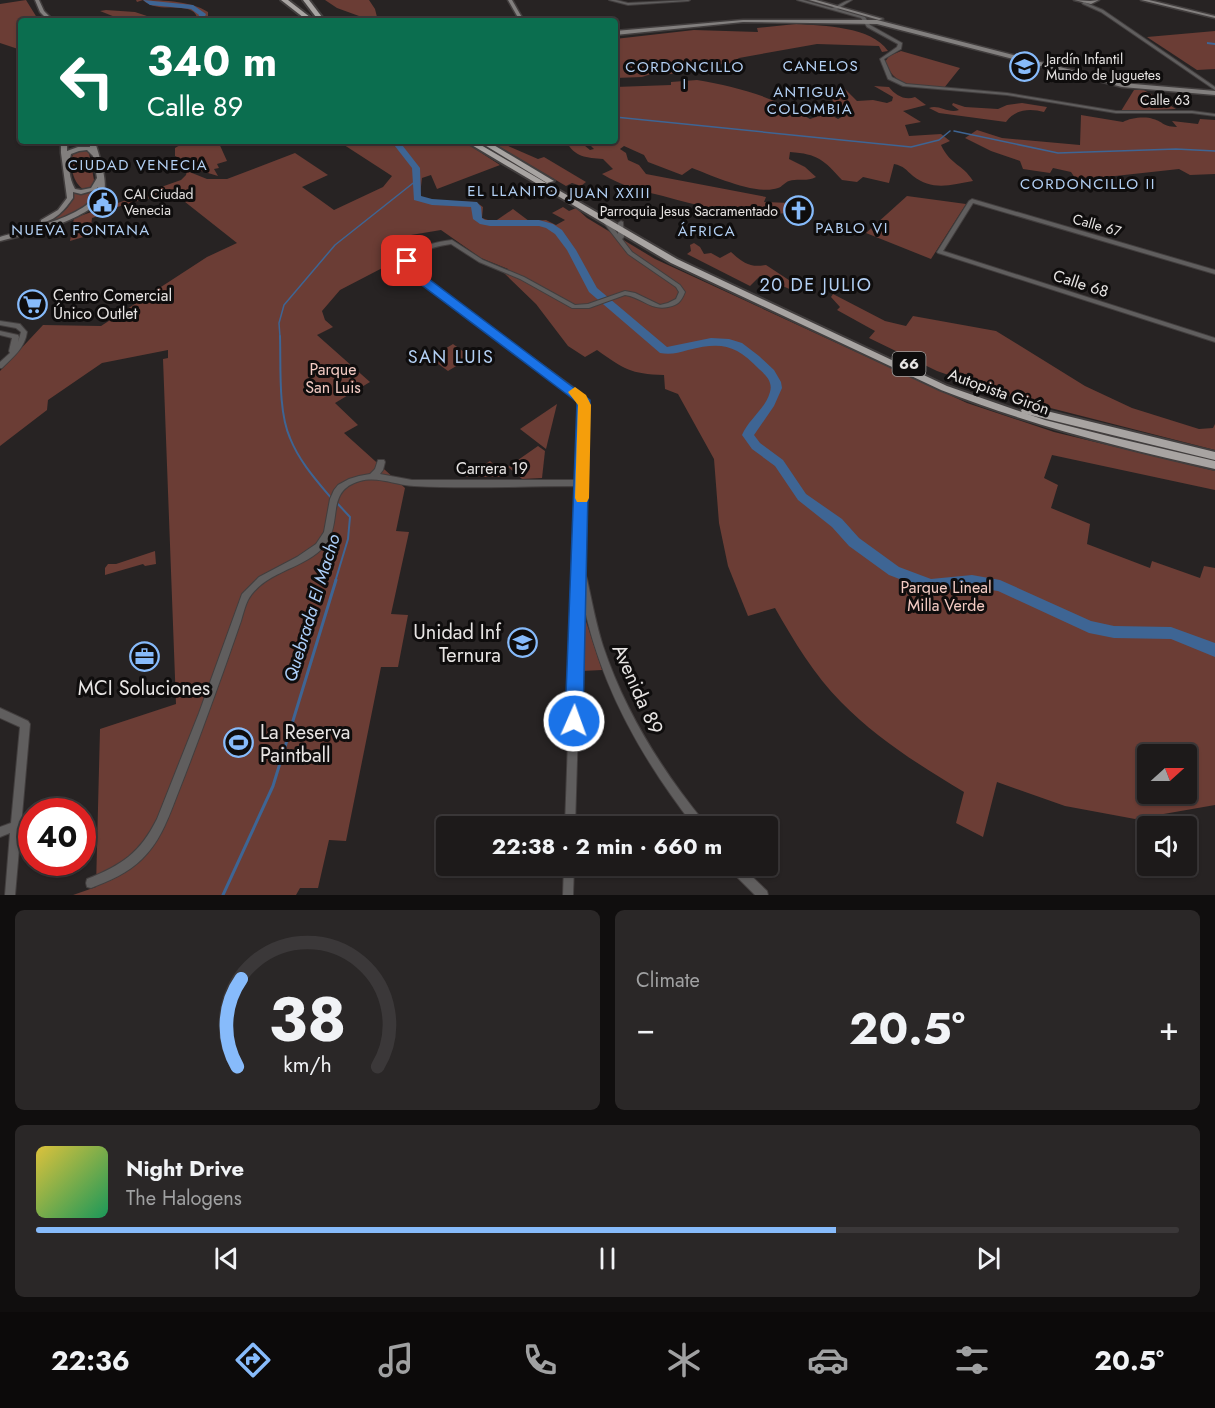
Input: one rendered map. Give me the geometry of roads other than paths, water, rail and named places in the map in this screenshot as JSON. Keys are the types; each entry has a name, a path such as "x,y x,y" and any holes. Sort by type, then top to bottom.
{"highway":[{"path":"306,0 320,18"},
{"path":"286,1 308,18"},
{"name":"Autopista Girón","path":"474,144 603,220 621,227 636,240 685,267 969,398 1076,433 1215,465"},
{"name":"Autopista Girón","path":"487,144 621,227 695,265 971,391 1059,419 1215,456"},
{"path":"623,244 627,240 636,240"}],"main road":[{"path":"32,0 35,11 41,18"},
{"path":"38,0 42,12 49,18"},
{"path":"510,0 520,18"},
{"path":"811,0 839,8 872,23 1122,85 1214,88"},
{"path":"1076,0 1084,3 1096,1"},
{"path":"1143,0 1215,15"},
{"path":"1154,0 1215,15"},
{"path":"618,33 743,21 872,23 1117,81 1202,89 1214,88"},
{"path":"0,236 43,221 56,214 68,201 69,184 64,144"},
{"path":"0,236 65,219 86,209 100,195 100,179 93,144"},
{"path":"65,162 68,153 78,148 88,148 95,155"},
{"path":"69,184 76,192 88,191 97,186 100,179"}],"street":[{"path":"611,0 626,4 688,0"},
{"path":"799,0 862,17 872,23"},
{"path":"831,8 839,8 850,0"},
{"path":"1096,1 1214,88"},
{"path":"1084,3 1102,12 1214,88"},
{"path":"862,17 872,23"},
{"name":"Calle 63","path":"872,23 900,43 899,48 881,55 891,79 911,87 1012,95 1116,112 1192,112 1215,115"},
{"name":"Calle 68","path":"972,201 940,252 1215,340"},
{"name":"Calle 67","path":"972,201 1215,272"},
{"path":"570,816 585,405 582,398 407,269 406,262 411,257 449,242 458,245 478,259 522,278 570,306 584,307 629,293 660,306 675,303 681,297 678,286 635,257 603,220"},
{"path":"621,227 623,244"},
{"path":"0,323 18,326 24,332 21,344 0,366"},
{"path":"0,333 16,337 14,347 7,359"},
{"path":"91,883 127,865 153,838 167,810 195,738 245,597 263,577 306,556 323,542 330,528 334,500 338,491 351,481 372,477 379,470 381,462"},
{"name":"Carrera 19","path":"372,477 402,482 582,483"},
{"name":"Avenida 89","path":"580,550 590,614 612,684 656,766 693,816"},
{"path":"0,713 25,724 10,895"},
{"path":"0,832 16,826"},
{"path":"568,895 569,876"},
{"path":"744,876 763,895"}],"waterway":[{"path":"146,0 150,3 193,7 203,14 201,18"},
{"path":"1209,43 1215,44"},
{"path":"618,117 911,147 939,140 950,131"},
{"path":"954,131 1058,153 1176,149 1215,151"},
{"path":"397,144 416,168 417,198 432,202 474,204 477,207 478,219 483,222 539,223 550,226 558,232 572,250 593,290 664,350 720,342 738,346 755,358 772,376 777,388 774,398 750,429 748,435 756,446 779,463 802,497 837,523 854,542 894,571 931,585 972,581 1000,586 1089,627 1114,632 1171,633 1215,650"},
{"name":"Quebrada El Macho","path":"280,337 279,323 284,305 335,245 417,180"},
{"name":"Quebrada El Macho","path":"280,336 281,388 286,427 303,462 332,499"},
{"name":"Quebrada El Macho","path":"335,582 348,539 350,517 337,503"},
{"name":"Quebrada El Macho","path":"223,895 273,786 336,580"}],"place":[{"name":"Jardín Infantil Mundo de Juguetes","path":"1025,67"},
{"name":"CAI Ciudad Venecia","path":"103,202"},
{"name":"Parroquia Jesus Sacramentado","path":"799,211"},
{"name":"Centro Comercial Único Outlet","path":"32,304"},
{"name":"Unidad Inf Ternura","path":"522,643"},
{"name":"MCI Soluciones","path":"144,657"},
{"name":"La Reserva Paintball","path":"239,743"}],"district":[{"name":"CANELOS","path":"821,66"},
{"name":"CORDONCILLO I","path":"685,76"},
{"name":"ANTIGUA COLOMBIA","path":"810,100"},
{"name":"CIUDAD VENECIA","path":"138,165"},
{"name":"CORDONCILLO II","path":"1088,184"},
{"name":"EL LLANITO","path":"513,191"},
{"name":"JUAN XXIII","path":"610,193"},
{"name":"PABLO VI","path":"852,228"},
{"name":"NUEVA FONTANA","path":"81,230"},
{"name":"ÁFRICA","path":"707,231"},
{"name":"20 DE JULIO","path":"816,285"},
{"name":"SAN LUIS","path":"451,357"}],"park label":[{"name":"Parque San Luis","path":"333,378"},
{"name":"Parque Lineal Milla Verde","path":"946,596"}]}
